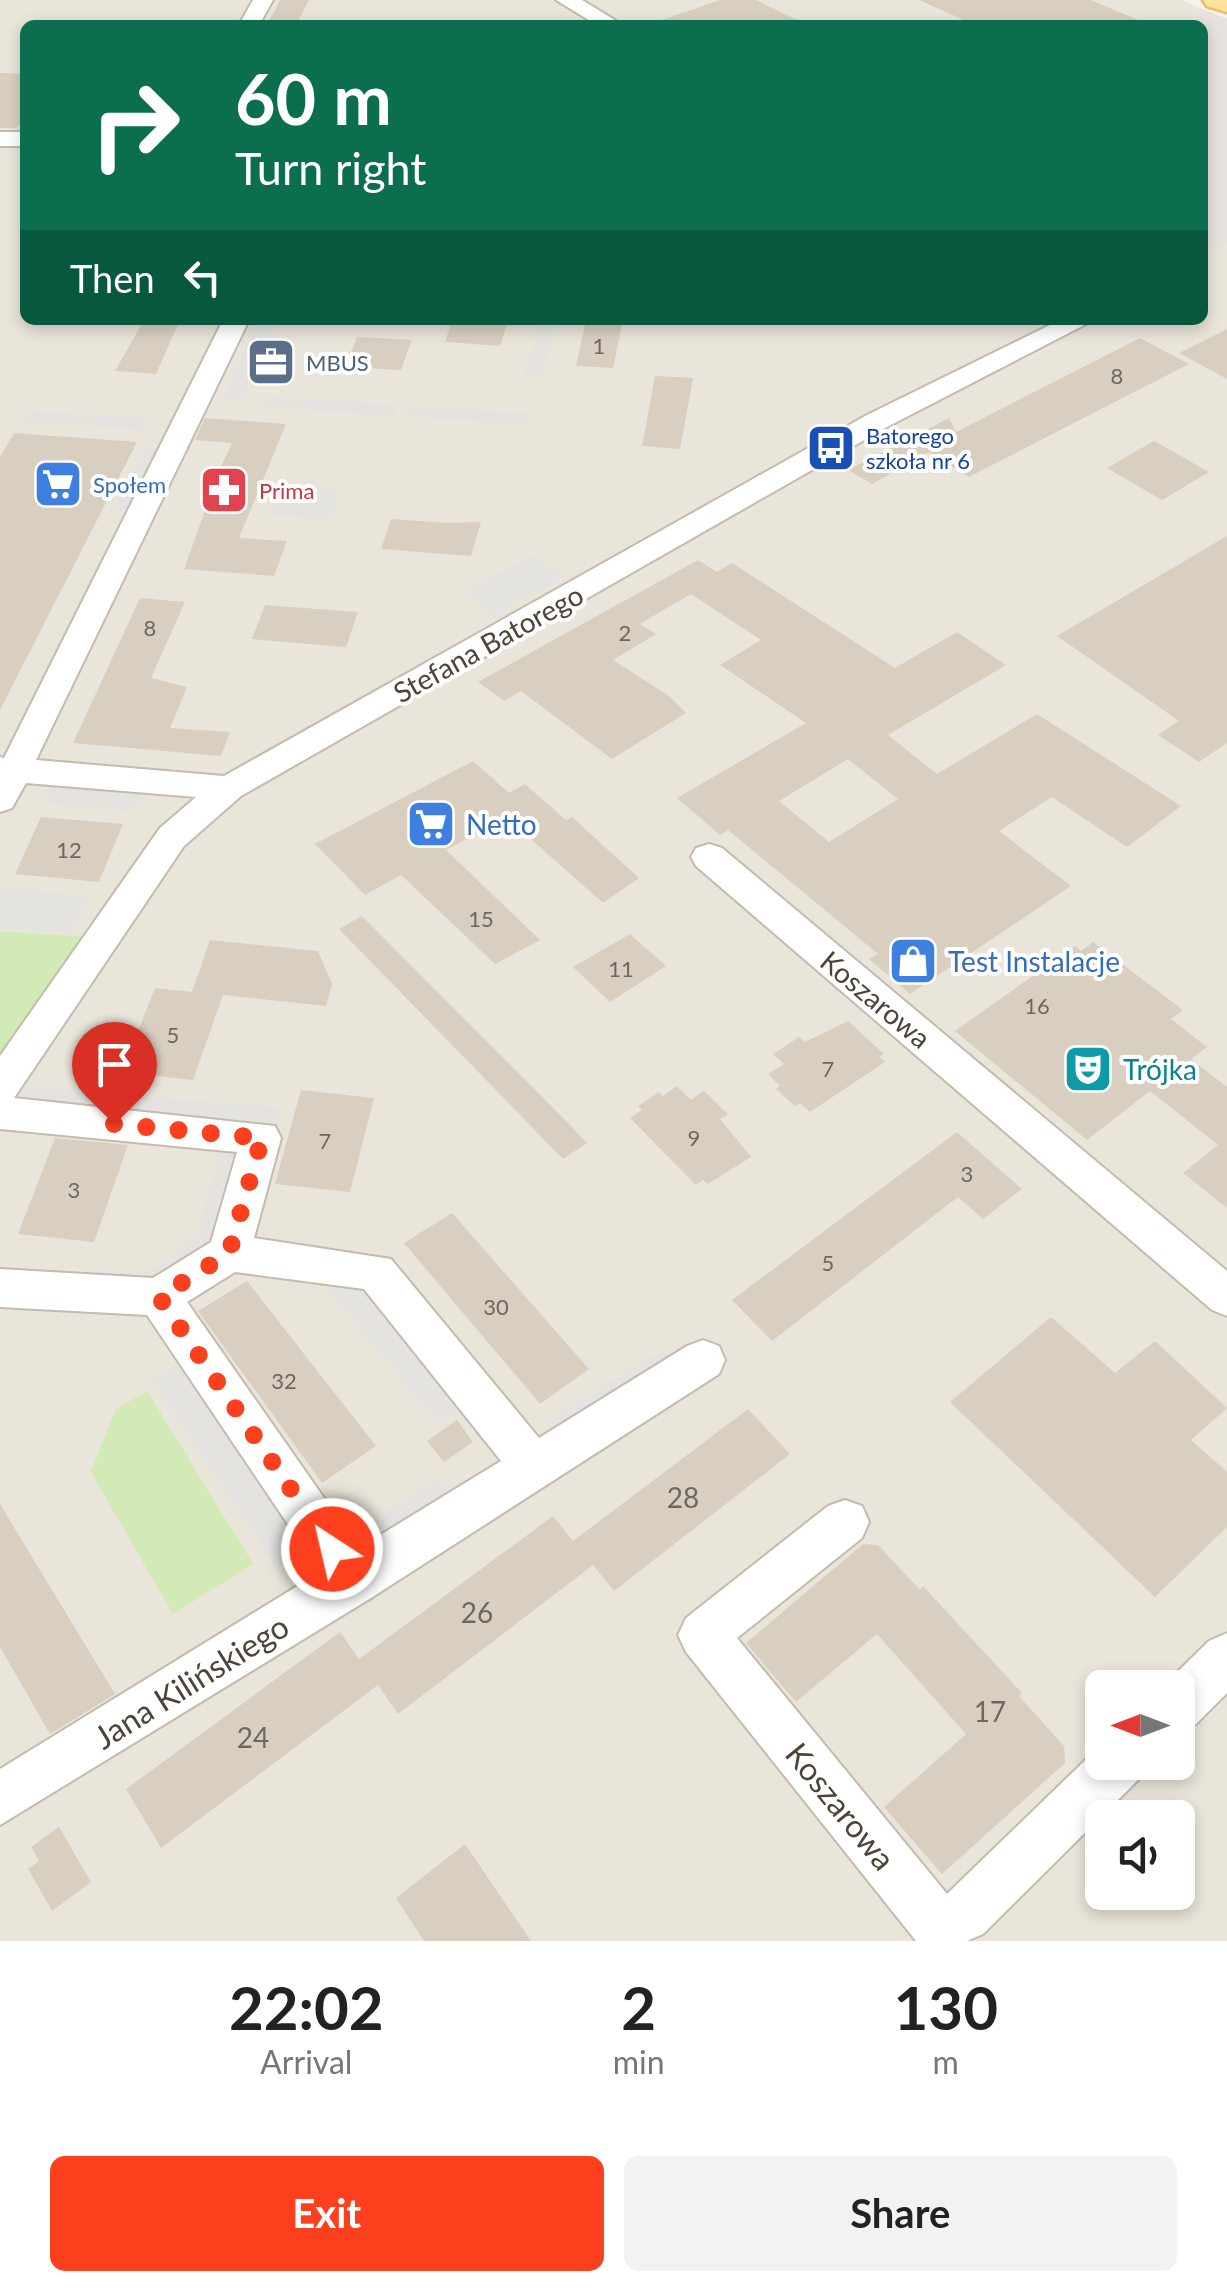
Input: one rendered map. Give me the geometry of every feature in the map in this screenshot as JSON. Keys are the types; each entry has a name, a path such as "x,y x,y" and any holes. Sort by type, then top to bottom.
{"main road":[{"path":"1218,0 1227,4"}],"street":[{"path":"566,0 603,20"},
{"path":"229,788 5,779 233,325"},
{"name":"Stefana Batorego","path":"0,1087 172,837 229,788 712,519 878,421 1072,325"},
{"name":"Koszarowa","path":"708,857 1227,1297"},
{"path":"0,1114 262,1138 229,1253"},
{"path":"0,1288 159,1297 229,1253 376,1272 534,1468"},
{"path":"159,1297 354,1580"},
{"name":"Jana Kilińskiego","path":"0,1799 703,1360"},
{"name":"Koszarowa","path":"845,1522 703,1635 938,1926 964,1915 1102,1780"},
{"path":"1195,1689 1227,1658"}],"shaded area":[{"path":"0,0 1181,0 1227,19 1227,1941 0,1941"},
{"path":"1211,12 1227,19 1227,242 1208,251 1208,20 1192,20"},
{"path":"257,325 276,325 240,401 222,399"},
{"path":"539,325 556,325 542,378 524,376"},
{"path":"268,397 398,405 394,416 263,407"},
{"path":"409,406 528,413 525,424 405,417"},
{"path":"28,410 148,419 143,430 22,421"},
{"path":"145,448 164,449 133,512 113,510"},
{"path":"278,485 340,489 330,519 267,515"},
{"path":"533,554 565,576 495,616 463,593"},
{"path":"47,785 150,794 126,811 47,804"},
{"path":"5,887 92,897 69,933 0,929 0,898"},
{"path":"25,1086 282,1108 277,1128 17,1105"},
{"path":"221,1147 243,1149 218,1244 156,1289 96,1288 100,1270 150,1270 196,1236"},
{"path":"355,1269 467,1403 438,1424 326,1288"},
{"path":"663,1349 678,1369 560,1442 546,1421"},
{"path":"178,1363 305,1547 276,1566 152,1380"},
{"path":"437,1477 457,1503 361,1570 343,1543"}],"green space":[{"path":"0,931 87,937 0,1063"},
{"path":"147,1391 253,1564 173,1614 91,1472 115,1410"}],"building":[{"path":"280,0 309,0 299,20 270,20"},
{"path":"720,0 756,0 798,20 662,20"},
{"path":"919,0 1091,0 1138,20 964,20"},
{"path":"0,73 20,74 20,125 0,128"},
{"path":"141,325 178,325 156,374 115,371"},
{"path":"450,325 506,325 500,346 445,342"},
{"path":"585,325 622,325 613,368 576,366"},
{"path":"1227,329 1227,379 1179,353"},
{"path":"357,337 412,340 401,370 345,367"},
{"path":"1140,338 1189,364 969,477 929,452 872,484 848,470 949,418 956,432"},
{"path":"655,376 693,378 680,449 642,446"},
{"path":"205,418 286,424 239,538 287,541 274,576 184,569 207,505 203,505 232,443 195,440"},
{"path":"14,433 137,442 0,710 0,457"},
{"path":"1154,441 1209,472 1162,500 1107,468"},
{"path":"391,519 481,522 471,556 381,549"},
{"path":"1227,536 1227,743 1199,762 1158,735 1179,721 1057,636"},
{"path":"698,560 717,572 732,563 895,668 957,632 1006,665 888,735 937,774 1037,714 1181,806 1127,847 1052,797 999,831 1071,886 910,994 869,959 878,954 728,830 720,835 677,798 806,723 720,665 761,640 691,594 640,624 656,634 613,660 669,696 686,713 612,759 521,691 504,701 478,682","holes":["848,759 898,799 829,842 779,801"]},
{"path":"140,598 185,602 151,678 187,687 170,728 230,732 221,756 73,743"},
{"path":"265,605 358,612 346,647 252,639"},
{"path":"473,761 509,793 525,784 566,820 572,817 639,878 603,903 506,817 446,850 540,940 495,964 401,875 365,895 315,844"},
{"path":"41,817 123,824 99,882 15,874"},
{"path":"362,916 587,1143 563,1159 339,929"},
{"path":"630,934 666,966 610,1002 573,967"},
{"path":"210,940 318,951 332,984 326,1006 223,995 193,1080 122,1072 155,988 192,992"},
{"path":"1093,942 1183,1010 1171,1019 1207,1047 1191,1059 1227,1087 1227,1208 1183,1173 1218,1145 1150,1091 1087,1140 955,1031 1075,946 1081,951"},
{"path":"848,1021 884,1054 879,1057 885,1062 810,1112 800,1103 795,1106 776,1089 780,1086 768,1074 784,1064 773,1054 799,1037 805,1042"},
{"path":"677,1086 691,1100 704,1091 728,1114 720,1119 751,1157 708,1184 703,1180 696,1185 630,1118 642,1110 638,1106"},
{"path":"301,1090 374,1098 350,1192 275,1184"},
{"path":"957,1132 1022,1189 983,1219 958,1197 772,1341 732,1300"},
{"path":"55,1138 128,1145 94,1242 18,1234"},
{"path":"452,1213 589,1369 540,1404 404,1243"},
{"path":"247,1281 376,1446 322,1483 198,1311"},
{"path":"1051,1317 1115,1373 1155,1341 1227,1408 1191,1440 1227,1472 1227,1527 1155,1597 950,1402"},
{"path":"748,1409 790,1454 614,1591 593,1565 398,1714 378,1685 161,1848 126,1789 340,1632 359,1659 553,1516 573,1541"},
{"path":"457,1420 473,1442 444,1462 427,1441"},
{"path":"0,1504 115,1694 50,1734 0,1647"},
{"path":"863,1544 878,1545 920,1590 923,1586 1022,1693 1019,1696 1064,1746 1065,1763 942,1874 884,1807 966,1734 877,1634 796,1702 746,1643"},
{"path":"59,1827 91,1882 52,1911 28,1869 39,1861 31,1847"},
{"path":"465,1844 531,1941 424,1941 396,1898"}],"place":[{"name":"MBUS","path":"271,362"},
{"name":"Batorego szkoła nr 6","path":"831,448"},
{"name":"Społem","path":"58,484"},
{"name":"Prima","path":"224,490"},
{"name":"Netto","path":"431,824"},
{"name":"Test Instalacje","path":"913,961"},
{"name":"Trójka","path":"1088,1069"}],"route":[{"path":"114,1124 262,1138 229,1253 159,1297 332,1549"}]}
